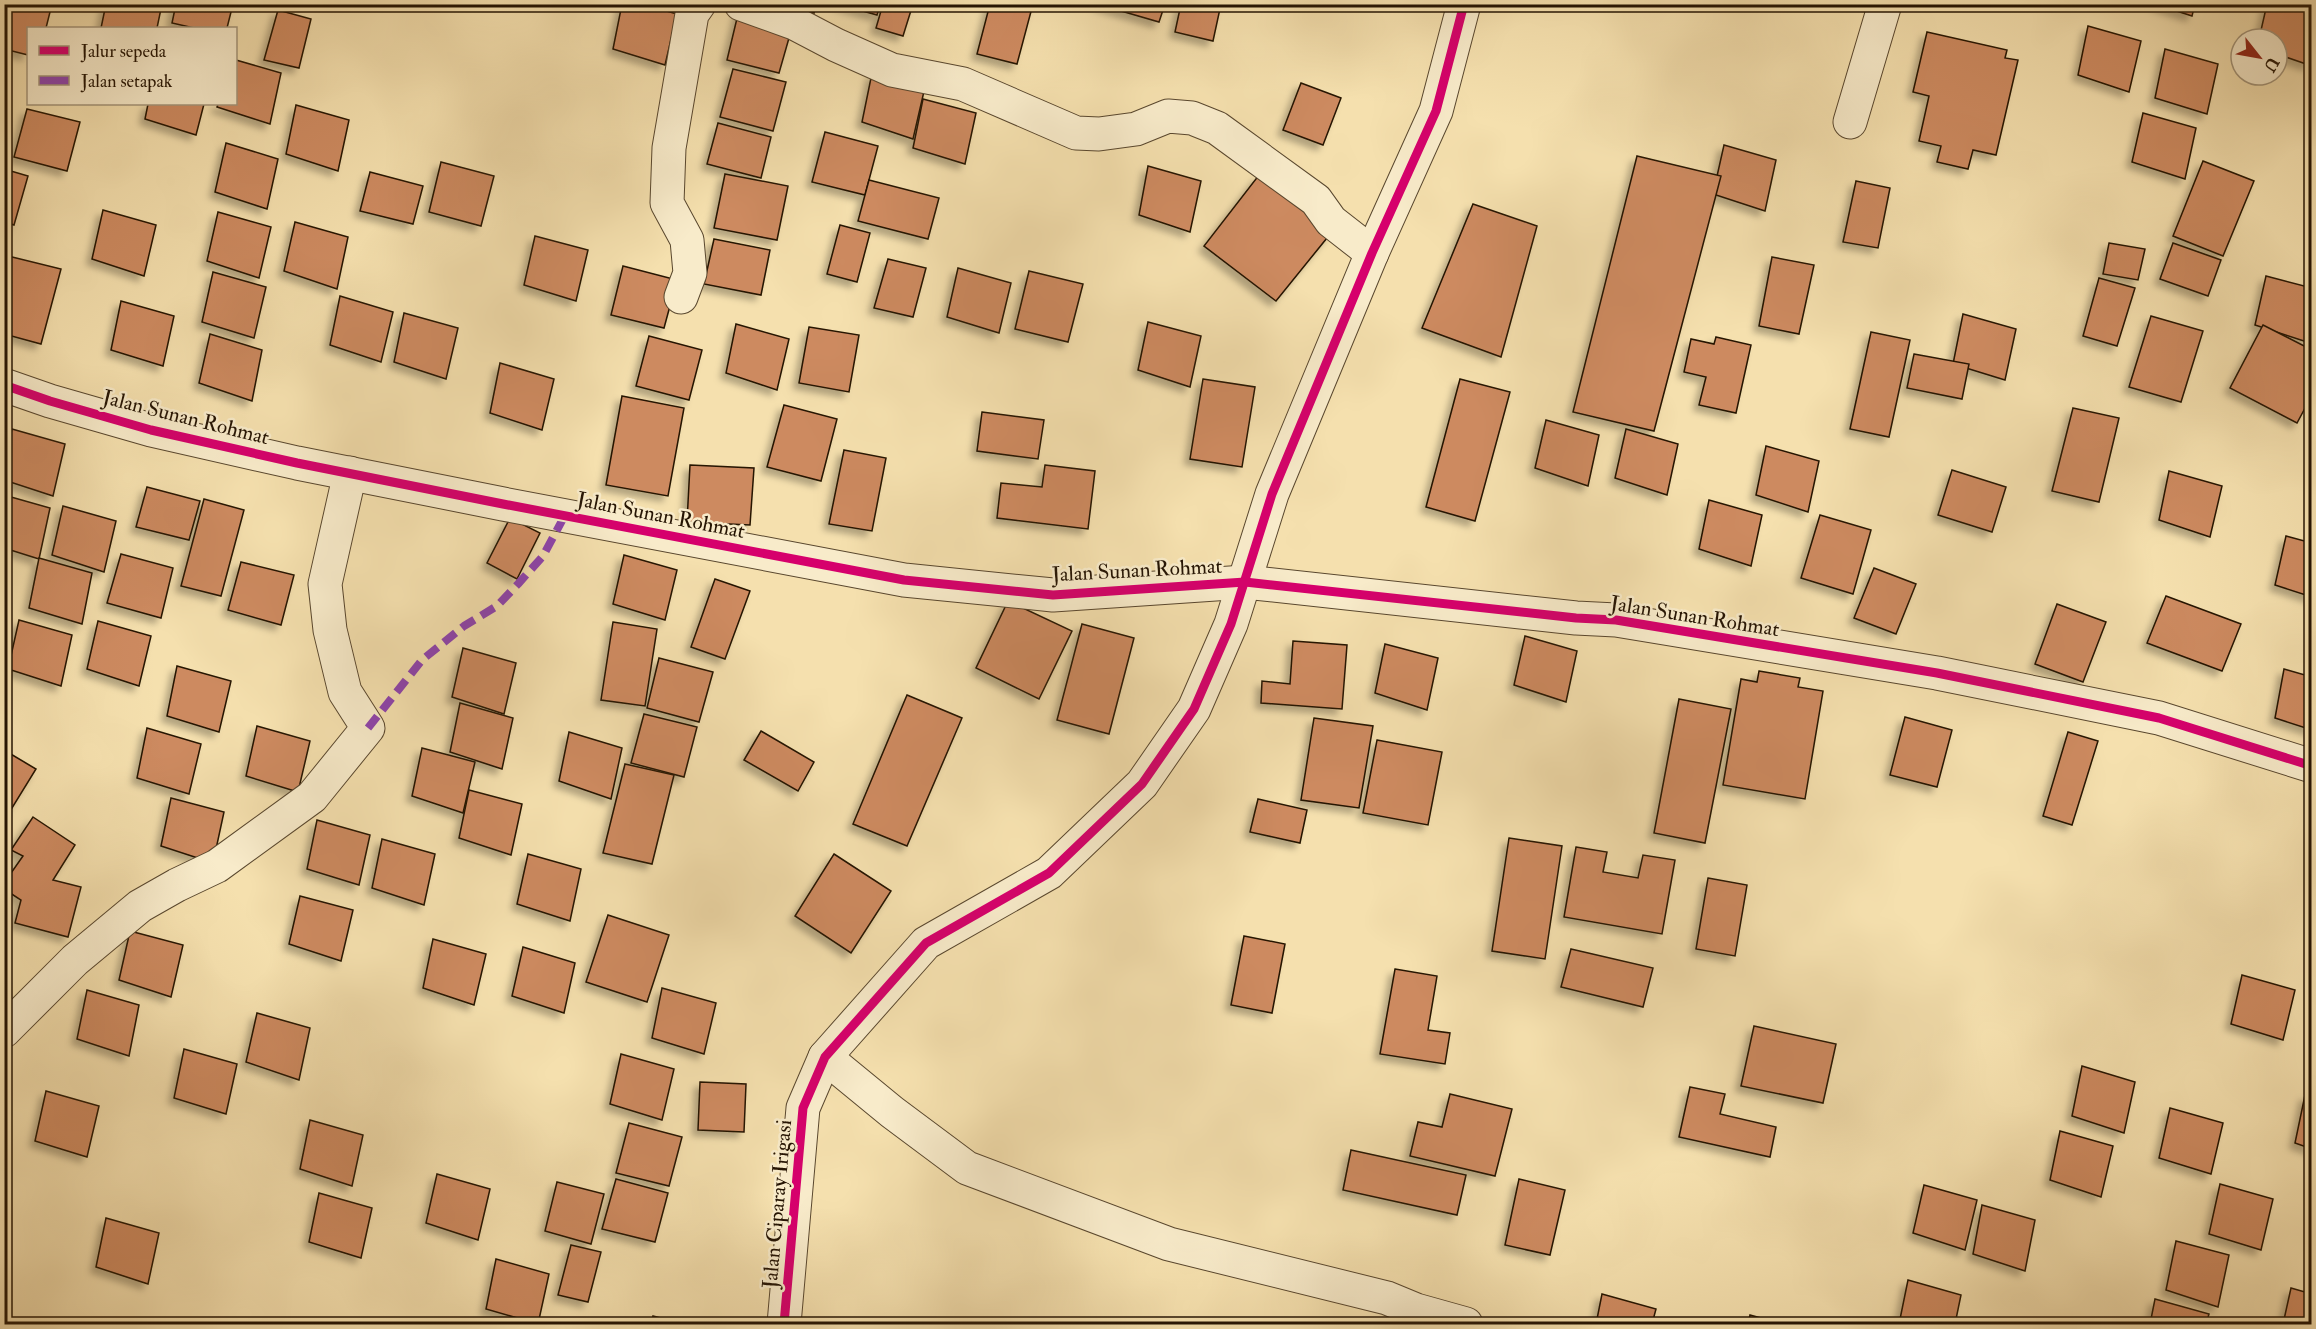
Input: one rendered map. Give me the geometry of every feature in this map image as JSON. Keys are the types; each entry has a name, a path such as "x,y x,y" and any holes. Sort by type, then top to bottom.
{"street":[{"path":"681,297 690,273 687,240 667,203 669,148 692,14 699,4"},
{"path":"741,4 794,23 892,70 963,84 1076,133 1099,134 1136,129 1168,116 1192,118 1217,128 1316,200 1331,221 1372,253"},
{"name":"Jalan Ciparay Irigasi","path":"784,1324 803,1108 825,1057 926,943 1049,873 1142,784 1194,709 1231,624 1272,494 1372,253 1436,111 1464,4"},
{"path":"1850,122 1885,4"},
{"name":"Jalan Sunan Rohmat","path":"4,385 50,401 151,430 351,473 904,580 1053,594 1245,582 1530,614 1616,621 1937,673 2159,718 2312,766"},
{"path":"4,1031 75,960 140,906 217,866 312,797 368,728 345,692 330,630 325,584 351,473"},
{"path":"825,1057 892,1112 967,1168 1169,1244 1387,1298 1416,1310 1466,1324"}],"building":[{"path":"4,4 36,4 51,8 46,27 27,27 27,55 4,49"},
{"path":"106,4 162,4 157,27 101,27"},
{"path":"176,4 233,4 227,27 190,27 172,23"},
{"path":"622,4 642,4 677,14 665,65 613,49"},
{"path":"780,4 816,4 814,13"},
{"path":"838,4 880,4 877,15"},
{"path":"883,4 913,4 903,36 876,28"},
{"path":"990,4 1033,4 1017,64 977,54"},
{"path":"1097,4 1165,4 1159,22"},
{"path":"1181,4 1221,4 1213,41 1175,32"},
{"path":"2155,4 2195,4 2192,16"},
{"path":"2267,4 2288,4 2312,11 2312,55 2309,65 2289,58 2289,27 2262,27"},
{"path":"278,10 311,19 299,68 264,60"},
{"path":"739,10 793,24 779,73 727,60"},
{"path":"2088,26 2141,41 2129,92 2078,75"},
{"path":"1927,32 2007,50 2005,58 2018,60 1996,155 1973,150 1968,169 1937,162 1941,146 1919,141 1929,96 1913,92"},
{"path":"2165,49 2218,64 2207,114 2155,98"},
{"path":"237,60 281,73 270,124 217,107 218,105 237,105"},
{"path":"733,69 786,82 773,131 720,117"},
{"path":"872,73 925,87 913,139 862,122"},
{"path":"1301,83 1341,98 1323,145 1283,130"},
{"path":"923,99 976,113 965,164 913,148"},
{"path":"148,105 204,105 196,135 145,119"},
{"path":"296,105 349,120 338,171 286,154"},
{"path":"27,109 80,122 67,171 14,157"},
{"path":"2143,113 2196,128 2185,179 2132,162"},
{"path":"718,123 771,137 761,178 707,164"},
{"path":"825,132 878,146 865,195 812,182"},
{"path":"226,143 278,159 267,209 215,192"},
{"path":"1724,145 1776,160 1765,211 1713,194"},
{"path":"1637,156 1721,176 1654,431 1573,412"},
{"path":"2203,161 2254,181 2223,256 2173,236"},
{"path":"441,162 494,176 481,226 429,212"},
{"path":"1148,166 1201,181 1190,232 1139,215"},
{"path":"4,169 28,176 14,225 4,222"},
{"path":"370,172 423,186 413,224 360,211"},
{"path":"725,174 788,186 777,240 714,228"},
{"path":"1259,175 1331,233 1276,301 1204,246"},
{"path":"869,180 939,198 928,239 858,221"},
{"path":"1856,181 1890,188 1878,248 1843,242"},
{"path":"1473,204 1537,226 1501,357 1422,328"},
{"path":"103,210 156,225 144,276 92,259"},
{"path":"218,212 271,227 259,278 207,261"},
{"path":"295,222 348,237 337,289 284,271"},
{"path":"840,225 870,233 857,282 827,274"},
{"path":"535,236 588,250 576,301 524,285"},
{"path":"714,239 770,250 761,295 704,284"},
{"path":"2109,243 2145,249 2138,280 2103,274"},
{"path":"2173,243 2221,260 2208,296 2160,279"},
{"path":"4,255 61,269 41,344 4,334"},
{"path":"1772,257 1814,265 1799,334 1759,326"},
{"path":"888,259 926,268 913,317 874,308"},
{"path":"623,266 677,280 664,328 611,315"},
{"path":"958,268 1011,283 999,333 947,317"},
{"path":"1029,271 1083,284 1068,342 1015,329"},
{"path":"213,272 266,287 254,338 202,322"},
{"path":"2266,276 2312,288 2312,323 2307,342 2255,325"},
{"path":"2099,278 2135,288 2117,346 2083,336"},
{"path":"340,296 393,312 381,362 330,345"},
{"path":"121,301 174,316 163,366 111,350"},
{"path":"404,313 458,328 446,379 394,362"},
{"path":"1963,314 2016,329 2005,380 1953,364"},
{"path":"2151,316 2203,331 2181,402 2129,387"},
{"path":"1148,322 1201,336 1190,387 1138,370"},
{"path":"736,324 789,339 777,390 726,373"},
{"path":"2263,325 2312,350 2312,395 2297,423 2230,388"},
{"path":"809,327 859,335 849,392 799,383"},
{"path":"1871,332 1910,340 1889,437 1850,429"},
{"path":"210,334 262,350 252,401 199,383"},
{"path":"649,336 702,350 689,400 636,386"},
{"path":"1716,337 1751,345 1736,413 1699,405 1706,377 1684,372 1691,339 1714,344"},
{"path":"1914,354 1969,364 1962,399 1907,388"},
{"path":"500,363 554,379 542,430 490,413"},
{"path":"1203,379 1255,387 1242,467 1190,459"},
{"path":"1460,379 1510,392 1475,521 1426,507"},
{"path":"622,396 684,408 668,496 606,485"},
{"path":"784,405 837,419 821,481 767,467"},
{"path":"2073,408 2119,418 2099,502 2052,491"},
{"path":"982,412 1044,420 1038,459 977,451"},
{"path":"1546,420 1599,435 1588,486 1535,468"},
{"path":"12,429 65,444 53,496 4,480 4,462"},
{"path":"1626,429 1678,444 1667,495 1615,478"},
{"path":"1766,446 1819,461 1808,512 1756,495"},
{"path":"844,450 886,458 872,531 829,524"},
{"path":"690,465 754,468 750,525 687,522"},
{"path":"1045,465 1095,471 1088,529 997,518 1001,483 1042,487"},
{"path":"1952,470 2006,487 1992,532 1938,515"},
{"path":"2169,471 2222,486 2210,537 2159,520"},
{"path":"147,487 200,501 189,540 136,527"},
{"path":"4,495 50,508 39,559 4,548"},
{"path":"204,499 244,510 221,596 181,586"},
{"path":"1709,500 1762,515 1751,566 1699,549"},
{"path":"63,506 116,521 104,572 52,555"},
{"path":"1820,515 1871,530 1853,594 1801,578"},
{"path":"510,518 540,533 517,579 487,563"},
{"path":"2286,536 2312,543 2312,597 2275,585"},
{"path":"121,554 173,568 161,618 107,603"},
{"path":"624,555 677,570 665,620 613,604"},
{"path":"39,558 92,573 82,624 29,608"},
{"path":"241,562 294,575 281,625 228,610"},
{"path":"1874,568 1916,584 1896,634 1854,618"},
{"path":"715,579 750,591 725,659 691,647"},
{"path":"2166,596 2241,624 2222,671 2147,643"},
{"path":"1008,601 1072,631 1039,699 976,668"},
{"path":"2057,604 2106,622 2083,682 2035,664"},
{"path":"19,620 72,635 61,686 8,669"},
{"path":"98,621 151,636 139,686 87,669"},
{"path":"613,622 657,629 645,706 601,700"},
{"path":"1082,624 1134,638 1109,734 1057,720"},
{"path":"1525,636 1577,651 1566,702 1514,685"},
{"path":"1293,641 1347,645 1342,709 1261,703 1262,681 1290,684"},
{"path":"1385,644 1438,658 1427,710 1375,693"},
{"path":"463,648 516,663 504,714 452,697"},
{"path":"659,658 713,672 699,722 647,708"},
{"path":"177,666 231,681 219,732 167,716"},
{"path":"2284,669 2312,677 2312,730 2275,718"},
{"path":"1759,671 1800,678 1798,687 1823,691 1805,799 1723,785 1741,679 1757,682"},
{"path":"907,695 962,718 907,846 853,824"},
{"path":"1679,699 1731,709 1705,843 1654,833"},
{"path":"460,703 513,718 502,769 450,752"},
{"path":"644,714 697,727 684,777 631,763"},
{"path":"1905,717 1952,730 1937,787 1890,775"},
{"path":"1314,718 1373,726 1359,808 1301,800"},
{"path":"257,726 310,741 298,792 246,776"},
{"path":"147,728 201,744 189,794 137,778"},
{"path":"761,731 814,762 798,791 744,760"},
{"path":"569,732 622,748 611,799 559,781"},
{"path":"2068,732 2098,741 2072,825 2043,816"},
{"path":"1377,740 1442,752 1428,825 1363,813"},
{"path":"422,748 475,762 463,813 412,796"},
{"path":"4,750 36,769 12,808 4,803"},
{"path":"625,764 674,775 652,864 603,853"},
{"path":"469,790 522,804 511,855 459,838"},
{"path":"171,798 224,812 213,863 161,846"},
{"path":"1258,799 1307,810 1300,843 1250,832"},
{"path":"33,817 75,845 53,880 81,887 68,937 15,923 21,900 4,889 4,883 23,856 11,850"},
{"path":"317,820 370,835 359,885 307,869"},
{"path":"1509,838 1562,846 1545,959 1492,951"},
{"path":"382,839 435,854 424,905 372,888"},
{"path":"1576,847 1607,852 1603,872 1638,878 1643,855 1675,860 1662,934 1564,917"},
{"path":"528,854 581,869 570,921 517,904"},
{"path":"834,854 891,891 851,953 795,916"},
{"path":"1708,878 1747,885 1735,956 1696,949"},
{"path":"300,896 353,910 341,961 289,944"},
{"path":"608,915 669,935 647,1002 586,982"},
{"path":"130,931 183,945 171,997 119,980"},
{"path":"1244,936 1285,944 1272,1013 1231,1005"},
{"path":"433,939 486,954 474,1005 423,988"},
{"path":"523,947 575,963 564,1013 512,996"},
{"path":"1571,949 1653,968 1643,1007 1561,987"},
{"path":"1395,969 1437,976 1428,1030 1450,1033 1445,1064 1380,1054"},
{"path":"2242,975 2295,990 2283,1040 2231,1024"},
{"path":"662,988 716,1003 704,1054 652,1038"},
{"path":"87,990 139,1005 129,1056 77,1039"},
{"path":"257,1013 310,1028 299,1080 246,1062"},
{"path":"1754,1026 1836,1044 1823,1103 1741,1086"},
{"path":"184,1049 237,1064 226,1114 174,1098"},
{"path":"621,1054 674,1069 662,1120 610,1104"},
{"path":"2082,1066 2135,1082 2124,1133 2072,1116"},
{"path":"700,1082 746,1084 744,1132 698,1130"},
{"path":"1690,1087 1725,1094 1720,1114 1776,1127 1770,1157 1679,1137"},
{"path":"46,1091 99,1106 87,1157 35,1141"},
{"path":"1450,1094 1512,1109 1495,1176 1410,1156 1418,1122 1442,1127"},
{"path":"2305,1095 2312,1097 2312,1149 2295,1143"},
{"path":"2170,1108 2223,1123 2211,1174 2159,1158"},
{"path":"310,1120 363,1135 352,1186 300,1169"},
{"path":"629,1123 682,1137 669,1186 616,1173"},
{"path":"2060,1131 2113,1146 2101,1197 2050,1180"},
{"path":"1351,1150 1466,1175 1457,1215 1343,1190"},
{"path":"437,1174 490,1189 478,1240 426,1223"},
{"path":"616,1179 668,1193 655,1242 602,1229"},
{"path":"1519,1179 1565,1190 1550,1255 1505,1245"},
{"path":"557,1182 604,1194 591,1244 545,1231"},
{"path":"2220,1184 2273,1199 2261,1250 2209,1234"},
{"path":"1924,1185 1977,1200 1965,1250 1913,1233"},
{"path":"319,1193 372,1208 361,1258 309,1242"},
{"path":"1982,1205 2035,1220 2025,1271 1973,1254"},
{"path":"106,1218 159,1233 148,1284 96,1267"},
{"path":"2176,1241 2229,1255 2218,1307 2166,1290"},
{"path":"571,1245 601,1252 588,1302 558,1295"},
{"path":"496,1259 549,1274 538,1324 486,1309"},
{"path":"1908,1280 1961,1295 1955,1324 1899,1324"},
{"path":"2291,1288 2312,1294 2312,1324 2283,1324"},
{"path":"1602,1294 1656,1309 1652,1324 1596,1324"},
{"path":"2155,1299 2209,1314 2206,1324 2150,1324"},
{"path":"1750,1315 1783,1324 1748,1324"},
{"path":"653,1316 684,1324 651,1324"}],"marked path":[{"path":"368,728 422,660 464,626 497,606 518,584 543,556 565,515"}],"cycle path":[{"path":"784,1324 803,1108 825,1057 926,943 1049,873 1142,784 1194,709 1231,624 1272,494 1372,253 1436,111 1464,4"},
{"path":"4,385 50,401 151,430 297,463 904,580 1053,595 1245,582 1576,618 1616,620 1937,673 2159,718 2312,766"}]}
